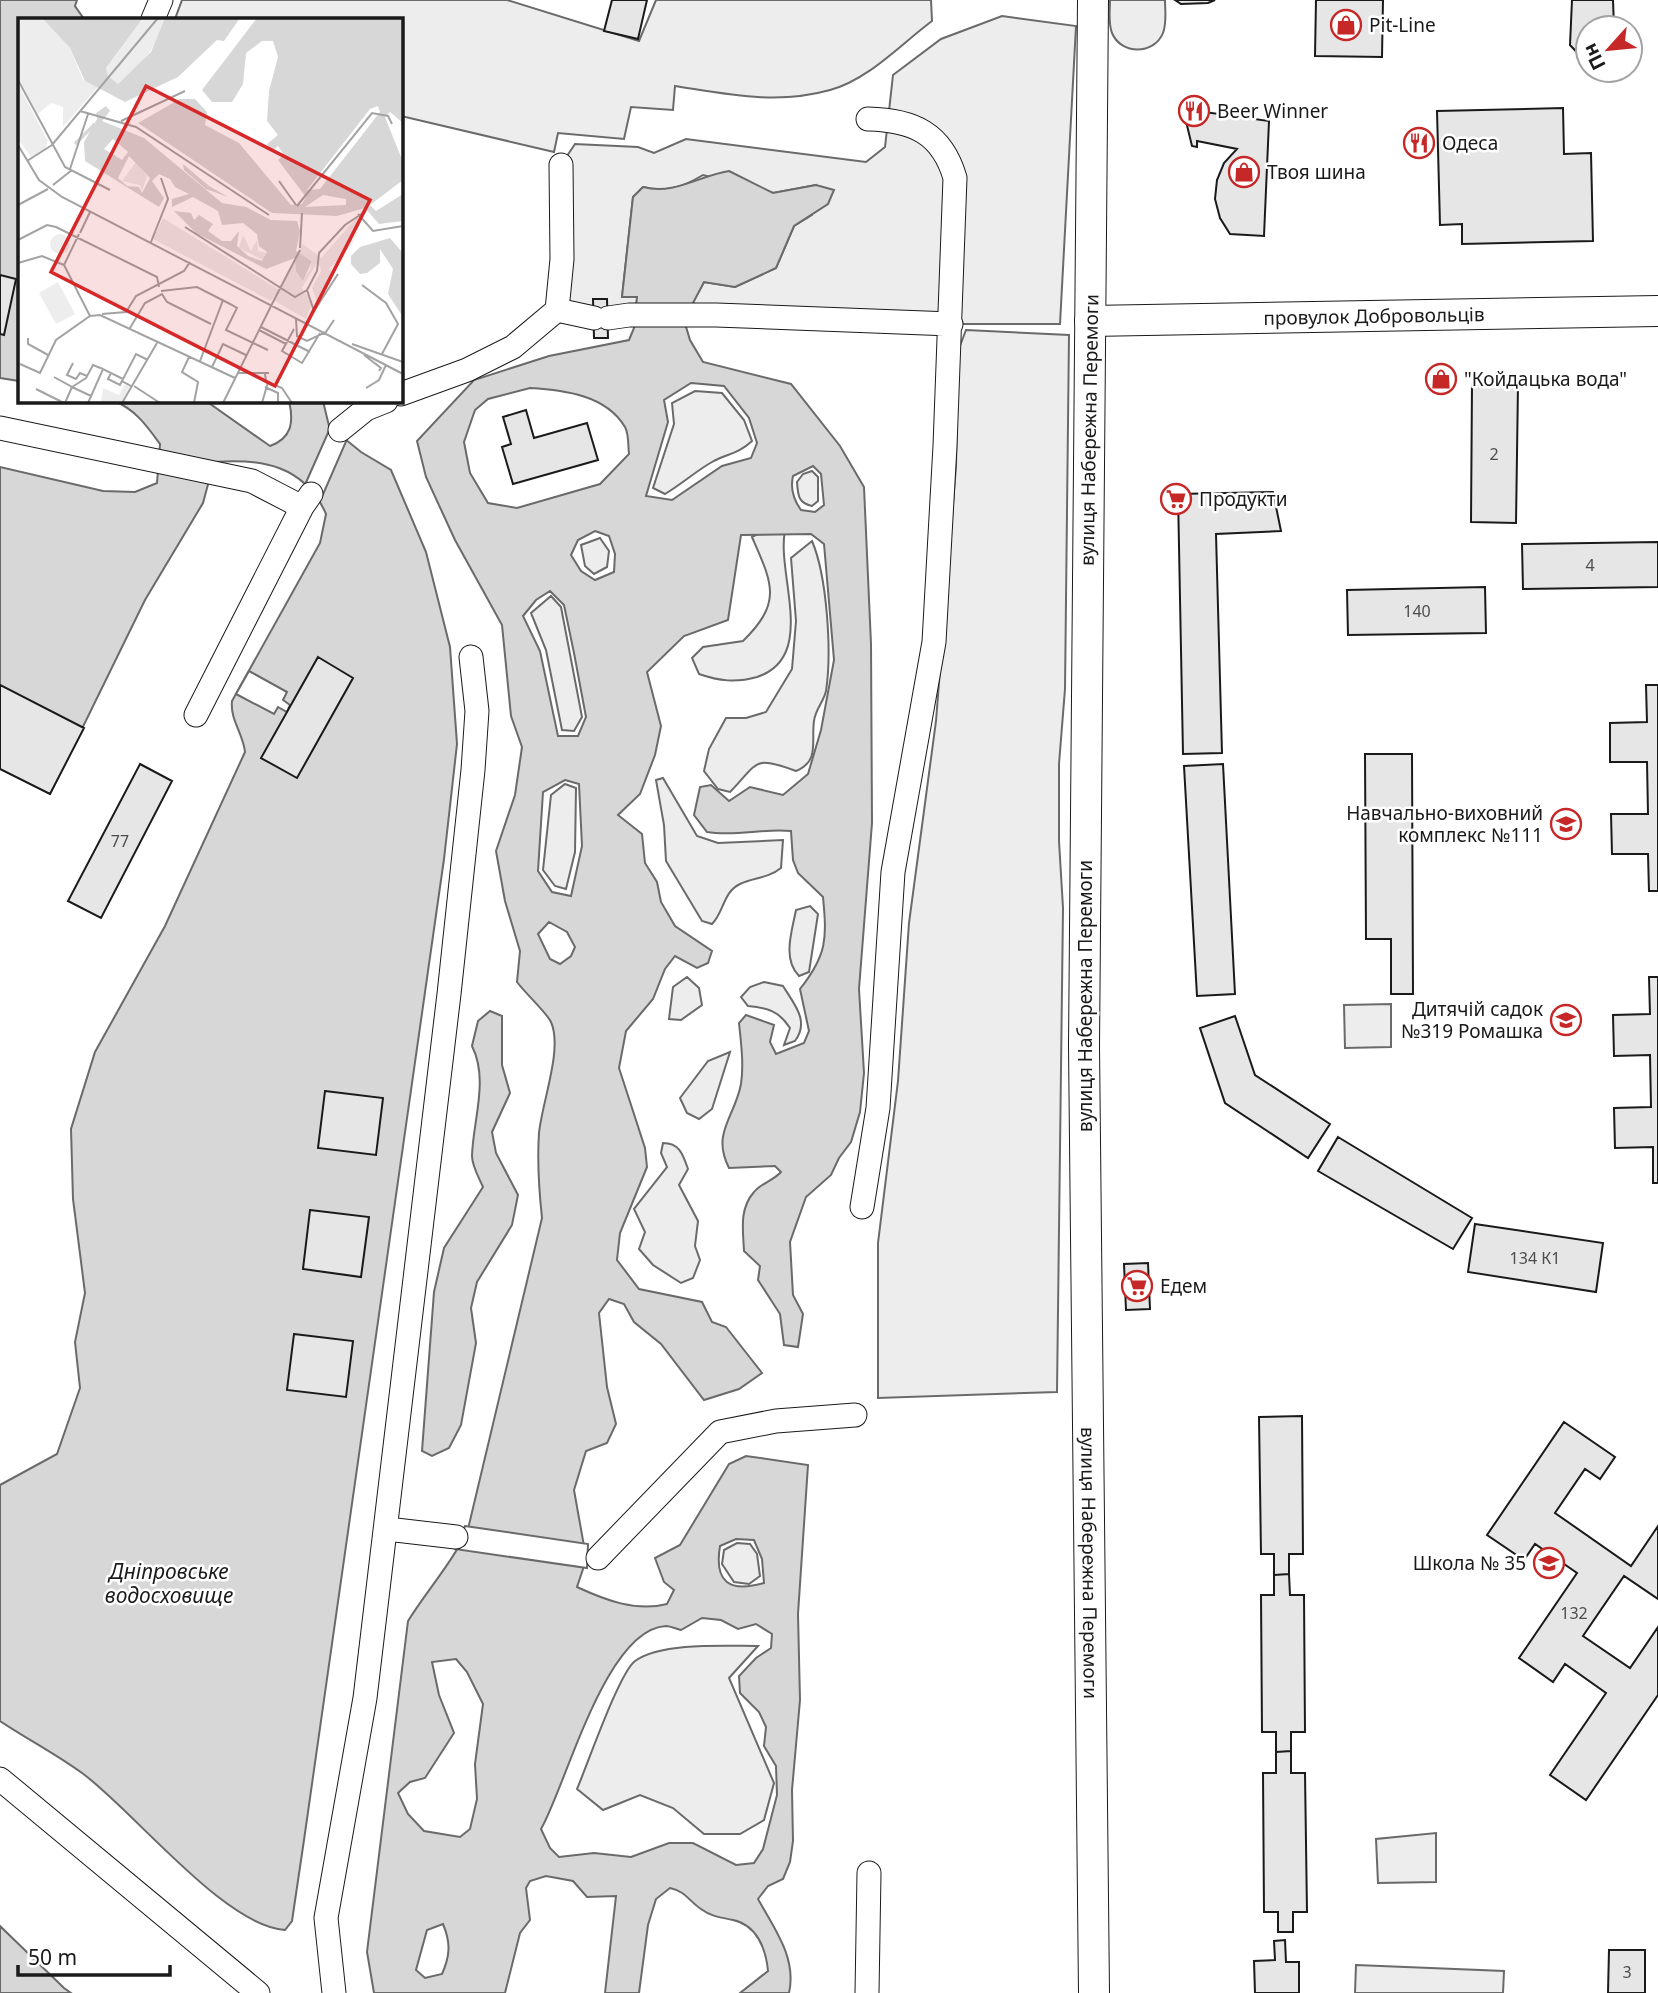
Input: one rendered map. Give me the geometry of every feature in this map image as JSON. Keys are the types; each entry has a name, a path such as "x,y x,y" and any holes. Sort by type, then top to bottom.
{"main road":[{"name":"вулиця Набережна Перемоги","path":"1093,0 1084,1046 1094,1993"},
{"name":"провулок Добровольців","path":"1090,321 1658,311"}],"street":[{"path":"153,18 161,0"},
{"path":"862,1207 878,1108 892,872 934,642 951,324 955,178 949,157 939,142 907,125 867,119"},
{"path":"402,394 467,370 513,348 556,310 562,259 561,165"},
{"path":"556,310 610,317 716,315 951,324"},
{"path":"340,430 366,410 384,402"},
{"path":"0,428 252,481 307,501 196,715"},
{"path":"334,1993 326,1917 353,1777 387,1529 473,770 477,711 471,657"},
{"path":"598,1558 617,1534 720,1432 776,1421 855,1415"},
{"path":"387,1529 456,1537"},
{"path":"0,1779 258,1993"},
{"path":"867,1993 869,1873"}],"shaded area":[{"path":"182,0 507,0 639,41 656,0 931,0 932,21 871,70 830,90 791,97 752,97 675,86 673,110 631,107 624,139 558,133 554,152 402,116 402,18 175,18"},
{"path":"1110,0 1165,0 1165,25 1159,40 1138,50 1122,45 1112,33"},
{"path":"1002,16 1076,26 1060,324 951,324 686,315 704,282 735,287 776,268 794,226 812,215 816,185 773,193 703,175 674,188 643,187 633,197 622,297 637,297 636,315 557,310 561,165 575,144 638,147 654,153 686,139 866,162 885,147 893,75 941,39"},
{"path":"966,330 1069,335 1065,689 1059,764 1059,841 1063,908 1057,1392 878,1398 878,1243 898,1081 909,923 936,721 956,466 958,351"},
{"path":"695,391 722,393 744,420 752,441 742,449 706,466 665,494 653,488 674,424 672,403"},
{"path":"812,471 818,477 818,501 812,506 800,498 797,482 803,474"},
{"path":"767,529 785,531 790,613 786,652 775,667 757,677 728,680 699,674 692,658 703,647 743,641 764,615 770,592 765,567 752,537"},
{"path":"600,538 609,551 607,567 594,574 585,566 581,545"},
{"path":"812,541 825,594 828,675 826,691 815,717 813,750 809,762 796,771 772,763 758,764 730,792 718,789 704,771 709,749 726,718 746,718 766,712 792,669 796,621 791,558"},
{"path":"551,596 561,607 582,717 574,731 562,730 546,650 531,613"},
{"path":"663,778 697,836 718,843 783,840 781,868 734,888 712,924 702,921 666,861 664,825 656,780"},
{"path":"565,784 576,788 575,852 566,889 555,886 543,870 551,795"},
{"path":"810,906 818,914 809,972 799,976 791,961 791,936 796,910"},
{"path":"687,977 699,988 702,1005 681,1020 669,1019 673,987"},
{"path":"764,982 783,986 796,1006 801,1027 795,1041 784,1045 790,1028 786,1022 772,1011 748,1006 741,997 750,987"},
{"path":"1391,1004 1391,1047 1345,1048 1344,1005"},
{"path":"730,1052 712,1109 699,1119 687,1113 680,1098 708,1061"},
{"path":"663,1143 677,1148 684,1159 688,1169 679,1185 698,1221 695,1246 700,1260 693,1278 681,1283 653,1265 639,1249 645,1232 634,1209 667,1167 661,1153"},
{"path":"737,1543 750,1544 757,1554 760,1576 749,1584 734,1582 722,1564 724,1550"},
{"path":"758,1646 729,1678 774,1783 764,1820 740,1834 704,1834 673,1808 640,1795 603,1810 577,1789 612,1701 635,1661 647,1655 677,1648"},
{"path":"1436,1833 1436,1882 1378,1883 1376,1839"},
{"path":"1356,1965 1504,1971 1503,1993 1355,1993"}],"water":[{"path":"0,0 77,0 75,6 83,18 18,18 18,381 0,378"},
{"path":"729,171 773,193 816,185 834,190 828,204 794,226 776,268 735,287 704,282 684,320 690,340 703,362 791,384 840,446 864,487 871,644 872,823 859,989 864,1073 860,1112 851,1142 831,1175 806,1197 790,1242 793,1295 803,1314 798,1347 784,1345 780,1314 758,1280 760,1266 744,1251 743,1228 749,1199 757,1189 781,1172 775,1166 729,1168 722,1145 726,1125 741,1084 739,1023 746,1015 774,1025 770,1042 776,1054 804,1043 809,1031 800,989 816,966 823,946 823,897 798,873 793,860 791,831 728,834 707,832 694,815 700,787 711,785 729,801 750,787 783,795 808,774 821,730 834,660 824,544 811,534 741,535 728,620 684,636 647,672 661,726 655,755 640,794 618,815 642,834 645,863 657,882 661,902 675,926 712,951 708,963 697,968 675,956 665,969 653,999 626,1031 619,1068 645,1148 647,1167 620,1233 617,1260 639,1289 702,1302 712,1322 726,1327 762,1373 739,1389 704,1400 661,1344 634,1322 624,1304 609,1299 599,1313 607,1387 616,1424 607,1443 586,1451 574,1490 584,1546 583,1569 577,1587 632,1606 667,1604 674,1590 664,1582 655,1558 680,1545 729,1464 746,1456 808,1465 798,1614 800,1700 792,1790 793,1841 790,1862 783,1879 768,1886 758,1899 787,1956 791,1980 789,1993 740,1993 768,1971 759,1939 748,1927 709,1914 683,1894 670,1888 656,1899 648,1925 639,1993 605,1993 616,1896 587,1897 573,1881 546,1876 530,1881 526,1888 530,1920 520,1933 505,1993 374,1993 367,1952 408,1621 468,1529 542,1218 539,1133 555,1046 551,1022 517,982 520,951 505,901 496,851 515,795 522,747 511,716 502,625 455,540 426,477 417,441 474,380 549,356 629,340 634,328 637,297 622,297 633,197 643,187 666,189","holes":["691,383 724,386 749,418 757,443 751,458 722,466 672,500 646,496 668,422 664,400","530,388 583,396 596,401 617,416 626,430 629,454 600,484 517,508 488,503 470,473 464,442 475,410 488,399","813,466 821,474 824,505 815,512 801,510 794,498 793,476","595,531 609,536 615,554 614,572 595,580 581,571 571,555 578,540","550,591 564,605 586,717 578,736 558,736 540,651 523,616 536,600","565,780 579,784 582,846 571,896 552,892 538,871 543,792","549,922 567,932 575,947 571,956 560,964 550,959 538,934","736,1539 754,1540 762,1559 764,1583 752,1586 733,1585 722,1576 719,1568 720,1546","702,1618 721,1620 738,1629 756,1624 772,1634 771,1648 756,1658 739,1676 740,1693 759,1712 766,1727 764,1746 776,1766 777,1795 763,1849 754,1863 736,1865 693,1843 669,1843 631,1857 594,1853 559,1857 550,1848 541,1829 590,1712 606,1680 624,1653 644,1634 666,1626 681,1630","456,1659 467,1672 483,1704 475,1764 477,1799 470,1829 460,1837 424,1831 408,1814 398,1793 410,1782 425,1778 454,1733 439,1695 432,1662","443,1924 448,1949 442,1974 425,1978 416,1970 427,1930"]},
{"name":"Дніпровське водосховище","path":"116,402 207,402 270,446 283,439 290,428 289,402 323,402 329,426 361,452 391,470 426,552 450,647 457,744 444,859 292,1921 285,1930 261,1924 235,1909 180,1864 82,1773 0,1721 0,1485 57,1454 80,1388 75,1342 85,1293 73,1199 71,1129 95,1052 165,926 245,752 233,714 232,701 320,543 326,514 306,485 280,468 249,462 214,462 203,503 145,600 50,794 0,769 0,467 103,491 135,492 157,483 160,444 134,413"},
{"path":"490,1011 502,1016 502,1065 510,1093 492,1132 496,1153 518,1195 512,1225 477,1282 471,1308 476,1343 461,1425 449,1448 432,1456 422,1451 434,1292 444,1248 483,1187 474,1168 472,1156 480,1086 477,1059 472,1046 478,1021"},
{"path":"0,1926 64,1988 71,1993 0,1993"}],"pier":[{"path":"331,426 348,437 321,499 304,487"},
{"path":"249,671 287,692 283,700 290,705 287,712 278,707 274,714 236,694"},
{"path":"465,1526 588,1544 587,1568 455,1549"}],"building":[{"path":"612,0 647,0 638,39 604,31"},
{"path":"1175,0 1215,0 1208,3 1181,4"},
{"path":"1316,0 1383,0 1382,57 1315,56"},
{"path":"1572,0 1613,0 1614,14 1574,14 1574,49 1570,45"},
{"path":"1563,108 1564,154 1591,153 1593,241 1462,244 1462,224 1440,225 1437,111"},
{"name":"Твоя шина","path":"1183,109 1269,121 1264,236 1230,234 1220,218 1215,199 1217,180 1224,163 1237,149 1197,141 1197,147 1192,146"},
{"path":"0,275 16,279 4,335 0,334"},
{"path":"593,299 607,299 608,338 594,338"},
{"path":"1472,384 1518,385 1516,523 1471,522"},
{"path":"526,410 534,438 587,423 598,460 513,484 502,447 511,444 503,417"},
{"path":"1273,492 1281,531 1216,534 1222,753 1183,754 1178,494"},
{"path":"1658,542 1658,587 1523,589 1522,544"},
{"path":"1485,587 1486,633 1348,635 1347,590"},
{"path":"318,657 353,678 297,778 261,758"},
{"path":"0,685 84,728 50,794 0,769"},
{"path":"1646,685 1658,685 1658,891 1649,891 1648,854 1612,854 1611,814 1648,814 1647,762 1610,762 1610,723 1647,722"},
{"path":"1365,754 1412,754 1413,994 1391,994 1391,939 1366,939"},
{"path":"140,764 172,781 101,918 68,901"},
{"path":"1223,764 1235,994 1197,996 1184,766"},
{"path":"1649,977 1658,977 1658,1183 1653,1183 1653,1147 1615,1148 1614,1108 1651,1107 1650,1055 1614,1056 1613,1015 1650,1014"},
{"path":"1235,1016 1255,1075 1330,1124 1308,1158 1225,1103 1200,1028"},
{"path":"325,1091 383,1098 376,1155 318,1148"},
{"path":"1338,1137 1472,1218 1453,1249 1318,1171"},
{"path":"310,1210 369,1217 361,1277 303,1269"},
{"path":"1475,1224 1603,1243 1596,1292 1468,1272"},
{"name":"Едем","path":"1148,1263 1150,1309 1126,1310 1124,1264"},
{"path":"294,1334 353,1341 346,1397 287,1390"},
{"path":"1302,1416 1303,1554 1289,1554 1289,1574 1274,1575 1274,1554 1261,1554 1259,1417"},
{"path":"1564,1422 1615,1457 1600,1479 1585,1469 1555,1513 1631,1566 1658,1526 1658,1599 1624,1576 1583,1636 1630,1668 1658,1627 1658,1695 1586,1800 1550,1775 1606,1693 1565,1664 1553,1682 1519,1658 1577,1573 1535,1544 1524,1560 1487,1535"},
{"path":"1289,1574 1290,1595 1304,1595 1305,1732 1291,1732 1291,1751 1276,1752 1276,1732 1262,1732 1261,1595 1274,1595 1274,1575"},
{"path":"1291,1751 1291,1773 1305,1773 1307,1912 1293,1912 1293,1932 1278,1932 1278,1912 1264,1912 1263,1773 1276,1773 1276,1752"},
{"path":"1285,1940 1286,1962 1299,1962 1299,1993 1255,1993 1254,1961 1275,1960 1274,1941"},
{"path":"1609,1950 1645,1950 1645,1993 1608,1993"}],"place":[{"name":"Pit-Line","path":"1346,25"},
{"name":"Beer Winner","path":"1194,111"},
{"name":"Одеса","path":"1419,143"},
{"name":"Твоя шина","path":"1244,172"},
{"name":"\"Койдацька вода\"","path":"1441,379"},
{"name":"Продукти","path":"1176,499"},
{"name":"Навчально-виховний комплекс №111","path":"1566,824"},
{"name":"Дитячій садок №319 Ромашка","path":"1566,1020"},
{"name":"Едем","path":"1137,1286"},
{"name":"Школа № 35","path":"1549,1563"}]}
